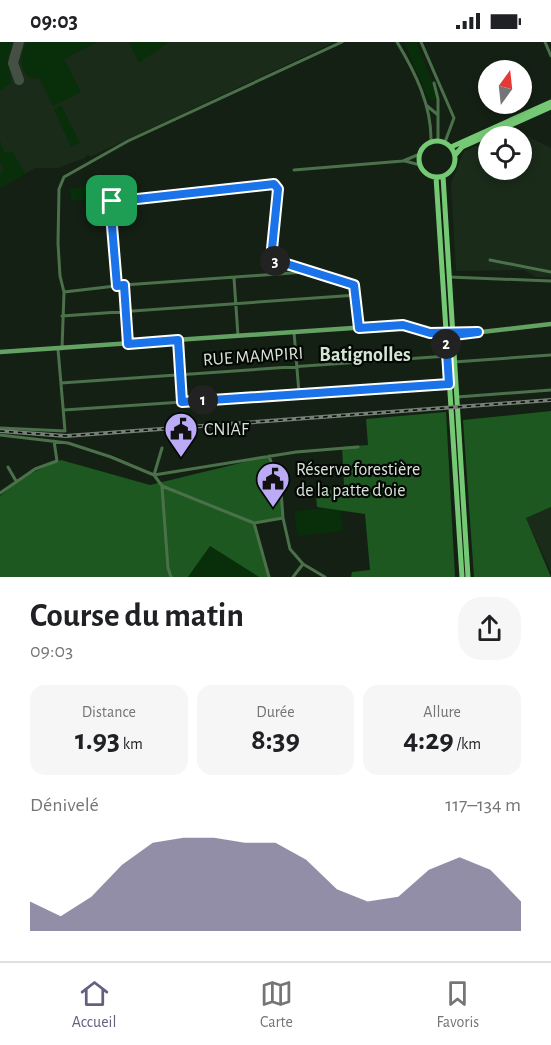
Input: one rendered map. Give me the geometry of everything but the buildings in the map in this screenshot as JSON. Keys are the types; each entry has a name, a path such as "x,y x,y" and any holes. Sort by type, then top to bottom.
{"main road":[{"path":"451,147 551,102"},
{"path":"455,155 451,147 441,141 431,142 420,154 420,165 429,175 440,176 452,169 455,155 462,147 551,107"},
{"path":"440,176 447,277 448,334 446,345 462,577"},
{"path":"440,176 448,334 453,362 468,577"},
{"path":"0,352 403,325 433,334 448,334 551,324"},
{"path":"433,334 446,345"}],"street":[{"path":"0,428 64,431 60,349 64,292 59,267 58,189 69,172 129,141 342,42"},
{"path":"397,42 414,73 426,105 431,142"},
{"path":"544,42 551,56"},
{"path":"422,43 454,118 441,141"},
{"path":"434,83 438,99 441,141"},
{"path":"426,105 438,115"},
{"path":"294,170 403,160 420,154"},
{"path":"403,160 420,165"},
{"path":"117,286 110,202 272,184 278,189 270,257 308,272 354,285 357,295 359,328"},
{"path":"490,260 551,272"},
{"path":"64,292 124,285 308,272"},
{"path":"447,277 551,281"},
{"path":"234,278 238,336"},
{"path":"124,285 128,344"},
{"path":"62,316 357,295"},
{"path":"294,332 299,393"},
{"path":"178,340 182,402"},
{"path":"453,362 551,355"},
{"name":"RUE MAMPIRI","path":"62,383 448,357"},
{"path":"64,410 449,384"},
{"path":"455,397 551,390"},
{"path":"0,435 54,441 111,457 154,475 162,486 168,568 171,577"},
{"path":"0,493 43,465 58,461 54,441"},
{"path":"154,475 269,456 358,447"},
{"path":"154,475 162,448"},
{"path":"269,456 281,491 283,518 291,549 303,564 325,577"},
{"path":"8,467 16,481"},
{"path":"162,486 254,523 283,518"},
{"path":"254,523 269,577"},
{"path":"293,577 303,564"}],"shaded area":[{"path":"0,42 335,42 90,157 88,154 85,158 58,168 35,168 0,188"},
{"path":"532,138 551,148 551,277 536,277 524,270 456,271 451,183 464,151 478,145 478,180 532,180"},
{"path":"551,507 551,572 526,518"}],"green space":[{"path":"0,42 13,42 8,57 11,83 0,91"},
{"path":"27,42 98,42 64,59 81,92 53,106 39,78 30,78 23,70 22,56"},
{"path":"129,42 169,42 139,63"},
{"path":"404,42 416,42 436,92 437,98 433,101 429,100"},
{"path":"61,105 80,143 71,147 54,110"},
{"path":"0,141 4,152 13,152 25,174 0,188 0,173 4,171 0,162"},
{"path":"85,186 89,190 88,199 71,201 70,189"},
{"path":"551,411 551,507 526,518 551,577 474,577 463,420"},
{"path":"446,412 455,577 351,577 352,572 370,570 365,514 317,507 316,495 344,485 342,447 368,445 366,419"},
{"path":"269,456 279,484 283,518 254,523 269,577 259,577 210,546 188,577 0,577 0,496 22,477 61,460 150,485"},
{"path":"340,507 343,531 297,536 294,511"},
{"path":"210,546 259,577 188,577"}],"taxiway":[{"path":"19,42 13,63 19,80"}],"railway":[{"path":"0,431 66,436 551,400"}],"place":[{"name":"CNIAF","path":"181,458"},
{"name":"Réserve forestière de la patte d'oie","path":"273,508"}],"district":[{"name":"Batignolles","path":"365,354"}],"route":[{"path":"274,184 278,189 271,259 354,285 359,328 403,325 437,334 478,332 446,336 449,384 391,386 182,402 178,340 128,344 124,285 117,286 110,203 112,201 274,184"}]}
